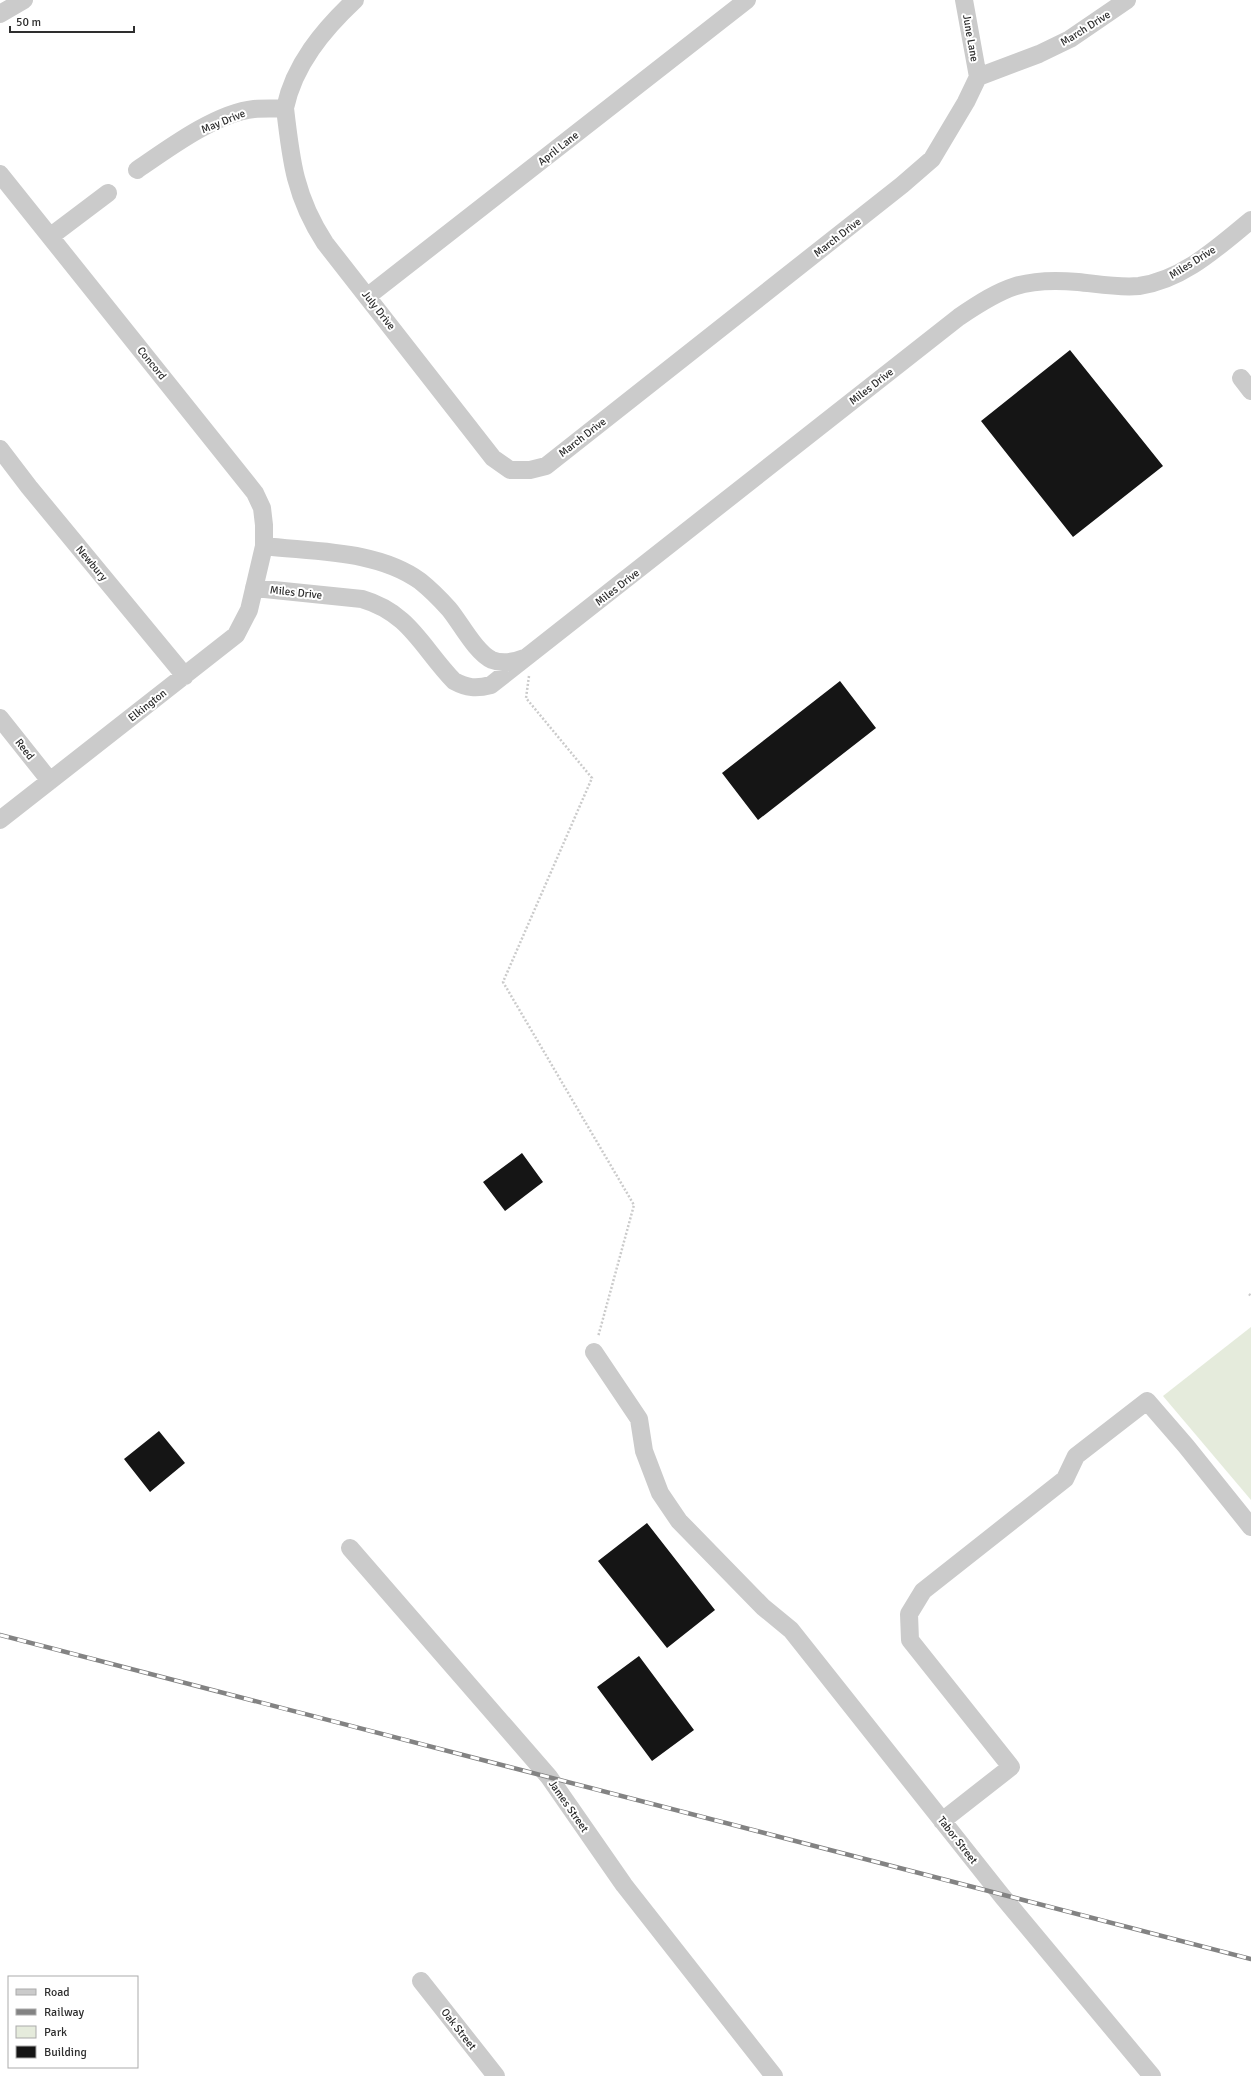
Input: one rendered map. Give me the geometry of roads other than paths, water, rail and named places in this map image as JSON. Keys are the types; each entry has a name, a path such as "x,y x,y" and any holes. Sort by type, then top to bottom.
{"street":[{"path":"0,14 24,0"},
{"path":"285,108 289,91 301,65 319,38 355,0"},
{"name":"April Lane","path":"368,296 747,0"},
{"name":"June Lane","path":"964,0 978,77"},
{"name":"March Drive","path":"530,470 546,466 902,185 932,159 966,102 978,77 1039,54 1064,42 1127,0"},
{"name":"May Drive","path":"137,170 186,137 230,116 253,109 285,108"},
{"name":"July Drive","path":"285,108 293,174 312,224 325,243 368,296 493,458 510,470 530,470"},
{"name":"Concord","path":"0,174 255,493 262,514 264,546 258,567"},
{"path":"51,236 108,193"},
{"name":"Miles Drive","path":"254,588 362,600 377,604 403,620 454,681 464,686 478,689 491,685 959,317 992,295 1022,283 1048,280 1111,286 1139,286 1168,278 1213,251 1251,220"},
{"name":"Newbury","path":"0,449 29,488 184,676"},
{"name":"Miles Drive","path":"264,546 342,555 389,565 410,575 434,593 448,608 481,652 491,659 504,662 518,660 532,654"},
{"name":"Elkington","path":"0,820 236,635 249,610 258,567"},
{"name":"Reed","path":"0,718 50,781"},
{"name":"Tabor Street","path":"594,1352 639,1419 644,1451 660,1493 679,1521 763,1607 790,1630 1075,1985 1152,2076"},
{"path":"942,1821 1011,1767 910,1640 909,1614 923,1591 1065,1479 1076,1456 1147,1401 1186,1446 1251,1527"},
{"name":"James Street","path":"350,1548 549,1777 624,1885 774,2076"},
{"name":"Oak Street","path":"421,1981 496,2076"}],"railway":[{"path":"0,1635 1251,1959"}]}
